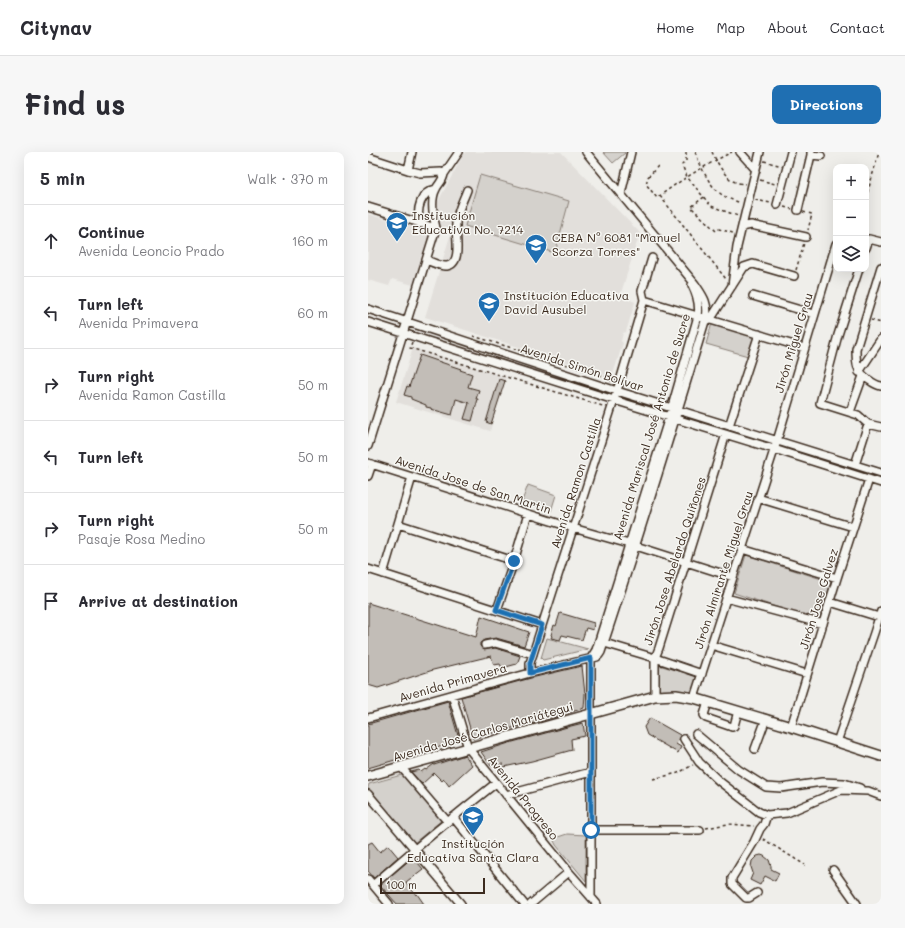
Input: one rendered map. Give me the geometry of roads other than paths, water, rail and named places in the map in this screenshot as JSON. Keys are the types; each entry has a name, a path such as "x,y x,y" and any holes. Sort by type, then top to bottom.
{"main road":[{"name":"Avenida José Carlos Mariátegui","path":"368,776 655,696 676,695 694,698 766,719 881,756"}],"street":[{"path":"408,170 412,152"},
{"path":"368,446 436,228 433,216 433,206 436,189 444,179 444,174 459,152"},
{"path":"586,152 688,275"},
{"path":"621,194 631,152"},
{"path":"740,152 756,170"},
{"path":"732,286 740,235 760,152"},
{"path":"777,205 791,152"},
{"path":"798,210 811,154 821,156"},
{"path":"368,157 420,173 441,172 444,174"},
{"path":"420,224 418,209 421,200 431,190 436,189"},
{"path":"426,260 442,266 451,265 454,262 458,250 456,225 458,212 467,190"},
{"path":"368,207 436,228"},
{"path":"742,227 751,225 806,237"},
{"path":"869,239 881,242"},
{"name":"Jirón Miguel Grau","path":"774,449 833,254"},
{"name":"Avenida Ramon Castilla","path":"530,673 530,663 617,391 644,300 642,291 652,258"},
{"path":"708,319 744,267 753,264 794,276"},
{"path":"881,267 856,349 856,358 861,374 876,385 881,386"},
{"path":"858,272 838,335 820,403 858,415 868,424 881,427"},
{"name":"Avenida Mariscal José Antonio de Sucre","path":"675,409 699,310 699,303 688,275"},
{"name":"Avenida Mariscal José Antonio de Sucre","path":"601,642 628,544 708,319 707,306 704,298 688,275"},
{"path":"753,296 814,314"},
{"path":"644,300 804,348"},
{"name":"Avenida Simón Bolívar","path":"368,309 617,391 881,473"},
{"name":"Avenida Simón Bolívar","path":"368,322 881,483"},
{"path":"729,426 759,334"},
{"path":"850,412 861,374 881,339"},
{"path":"484,359 487,348"},
{"name":"Avenida Mariscal José Antonio de Sucre","path":"591,658 595,654 601,642 636,546 672,418"},
{"path":"855,465 868,424"},
{"name":"Jirón Jose Abelardo Quiñones","path":"655,696 655,658 726,434"},
{"name":"Jirón Almirante Miguel Grau","path":"694,698 774,449"},
{"path":"368,476 370,463"},
{"name":"Avenida Jose de San Martin","path":"370,463 528,514 733,577"},
{"path":"383,574 412,477"},
{"name":"Jirón Jose Galvez","path":"791,727 869,479"},
{"path":"758,498 853,527"},
{"path":"496,610 514,561 528,514"},
{"path":"398,524 514,561"},
{"path":"742,549 837,578"},
{"path":"368,570 542,625"},
{"path":"726,598 823,624"},
{"path":"830,602 880,614 878,634 837,742"},
{"path":"601,642 702,674"},
{"path":"485,645 494,643 533,654"},
{"path":"711,645 807,674"},
{"path":"590,897 591,658"},
{"name":"Avenida Primavera","path":"368,718 530,673 591,658"},
{"name":"Avenida Progreso","path":"452,695 468,748 597,904"},
{"path":"708,702 704,715 706,718 732,727 734,726 738,711"},
{"path":"755,749 766,719"},
{"path":"696,734 739,770 766,787 781,788 822,782 844,783 881,796"},
{"path":"684,739 699,762 719,781 759,812 767,815 787,813 841,790 868,791"},
{"path":"401,767 450,819 524,904"},
{"path":"506,795 591,772"},
{"path":"389,904 370,882 414,849 496,783"},
{"path":"368,794 460,904"},
{"path":"757,893 748,899 734,886 731,881 732,876 764,824 767,815"},
{"path":"591,830 700,830"},
{"path":"833,870 857,904"},
{"path":"531,904 569,872"}],"place":[{"name":"Institución Educativa No. 7214","path":"397,242"},
{"name":"CEBA N° 6081 \"Manuel Scorza Torres\"","path":"536,264"},
{"name":"Institución Educativa David Ausubel","path":"489,322"},
{"name":"Institución Educativa Santa Clara","path":"473,836"}]}
